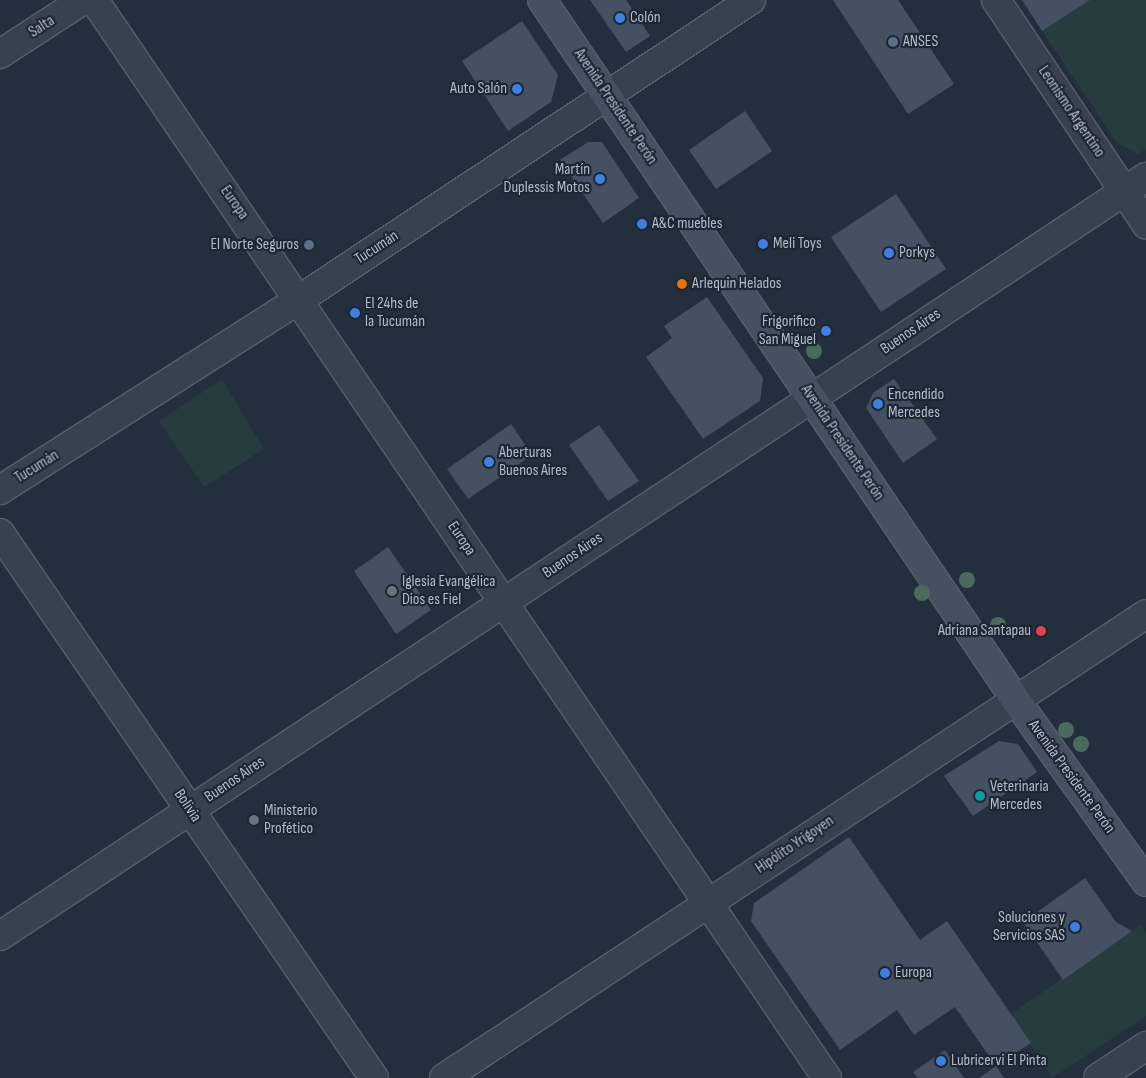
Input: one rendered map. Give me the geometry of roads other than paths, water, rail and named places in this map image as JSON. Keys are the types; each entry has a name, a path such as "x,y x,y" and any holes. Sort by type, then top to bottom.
{"main road":[{"name":"Avenida Presidente Perón","path":"542,0 1015,699 1146,882"}],"street":[{"name":"Salta","path":"0,54 83,0"},
{"name":"Europa","path":"94,0 300,299 827,1078"},
{"name":"Tucumán","path":"0,490 300,299 751,0"},
{"name":"Leonismo Argentino","path":"996,0 1146,224"},
{"name":"Buenos Aires","path":"0,936 1146,177"},
{"name":"Bolivia","path":"0,533 374,1078"},
{"name":"Hipólito Yrigoyen","path":"444,1078 1146,614"},
{"path":"1098,1078 1146,1046"}],"place":[{"name":"Colón","path":"620,18"},
{"name":"ANSES","path":"893,42"},
{"name":"Auto Salón","path":"517,89"},
{"name":"Martín Duplessis Motos","path":"600,179"},
{"name":"A&C muebles","path":"642,224"},
{"name":"Meli Toys","path":"763,244"},
{"name":"El Norte Seguros","path":"309,245"},
{"name":"Porkys","path":"889,253"},
{"name":"Arlequin Helados","path":"682,284"},
{"name":"El 24hs de la Tucumán","path":"355,313"},
{"name":"Frigorifico San Miguel","path":"826,331"},
{"name":"Encendido Mercedes","path":"878,404"},
{"name":"Aberturas Buenos Aires","path":"489,462"},
{"name":"Iglesia Evangélica Dios es Fiel","path":"392,591"},
{"name":"Adriana Santapau","path":"1041,631"},
{"name":"Veterinaria Mercedes","path":"980,796"},
{"name":"Ministerio Profético","path":"254,820"},
{"name":"Soluciones y Servicios SAS","path":"1075,927"},
{"name":"Europa","path":"885,973"},
{"name":"Lubricervi El Pinta","path":"941,1061"}]}
